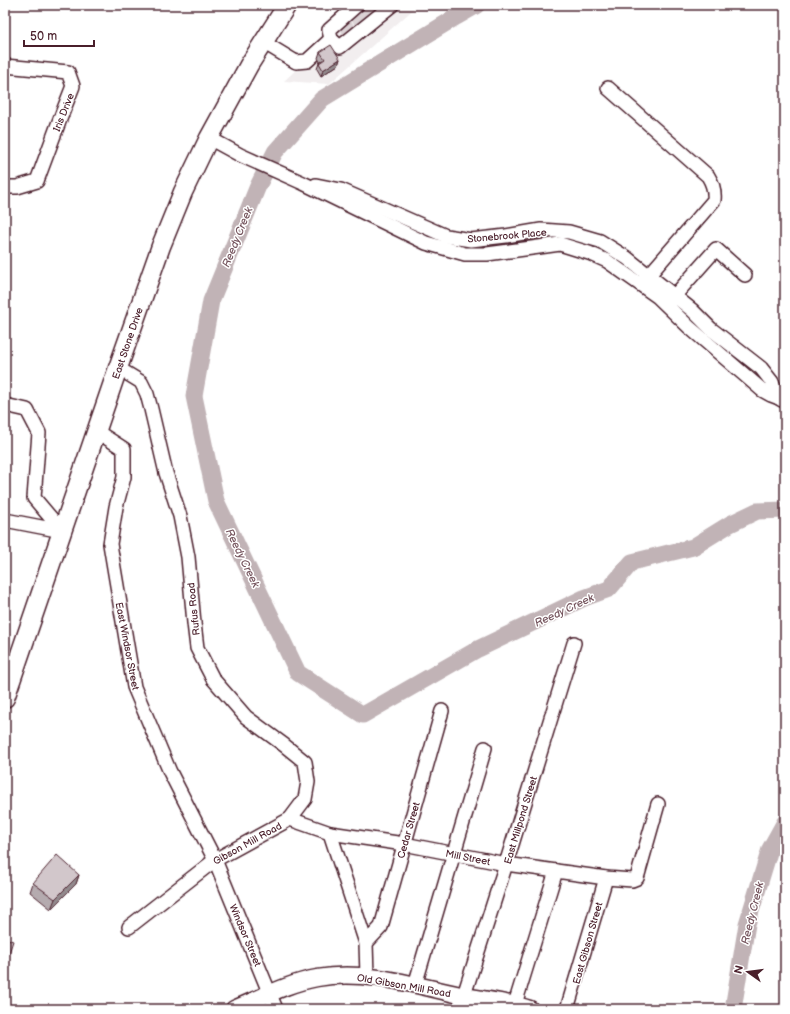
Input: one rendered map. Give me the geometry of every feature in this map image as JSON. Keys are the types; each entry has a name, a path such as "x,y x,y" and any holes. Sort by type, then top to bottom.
{"highway":[{"name":"East Stone Drive","path":"5,698 161,246 209,138 249,65 287,5"}],"main road":[{"name":"Old Gibson Mill Road","path":"234,1009 294,984 317,978 342,975 367,976 415,985 462,1002 515,1004 530,1009"}],"street":[{"path":"362,16 347,27 340,47 331,39 329,30 347,27 362,16 386,7"},
{"path":"263,42 296,62 307,61 331,39"},
{"name":"Iris Drive","path":"5,66 68,72 73,86 37,181 17,187 5,187"},
{"path":"608,88 708,176 712,182 715,192 714,200 645,280"},
{"name":"Stonebrook Place","path":"209,138 240,155 302,183 341,190 446,236 471,240 541,230 569,232 600,241 627,258 645,280 670,300 692,310 711,329 761,368 772,382 782,400"},
{"path":"670,300 716,249 745,275"},
{"name":"Rufus Road","path":"118,368 141,382 147,394 166,473 180,516 187,550 197,648 213,679 246,717 305,762 308,782 305,799 290,819"},
{"path":"5,405 27,410 39,432 34,498 62,531"},
{"name":"East Windsor Street","path":"96,431 124,449 124,477 116,507 110,544 134,687 170,772 215,860"},
{"path":"5,520 62,531"},
{"name":"East Millpond Street","path":"462,1002 574,643"},
{"name":"Cedar Street","path":"366,943 380,927 442,711"},
{"path":"415,985 485,748"},
{"name":"Mill Street","path":"330,833 404,844 506,864 606,878 632,880 637,878 658,804"},
{"name":"Gibson Mill Road","path":"129,927 215,860 290,819 330,833"},
{"path":"330,833 366,943 367,976"},
{"name":"Windsor Street","path":"215,860 276,1009"},
{"path":"515,1004 556,871"},
{"name":"East Gibson Street","path":"567,1009 606,878"}],"shaded area":[{"path":"365,5 434,5 417,6 329,84 284,81"}],"building":[{"path":"331,45 340,59 323,70 319,63 325,59 320,52"},
{"path":"57,855 79,875 55,899 33,883"},
{"path":"5,938 13,941 5,965"}],"waterway":[{"name":"Reedy Creek","path":"477,5 322,99 275,152 258,186 211,301 194,396 216,501 298,673 363,715 478,649 584,598 609,589 632,562 693,547 730,524 757,511 785,510"},
{"name":"Reedy Creek","path":"733,1009 747,924 770,849 785,822"}],"tunnel":[{"path":"366,5 371,15"},
{"path":"356,13 361,23"},
{"path":"345,22 349,32"}]}
